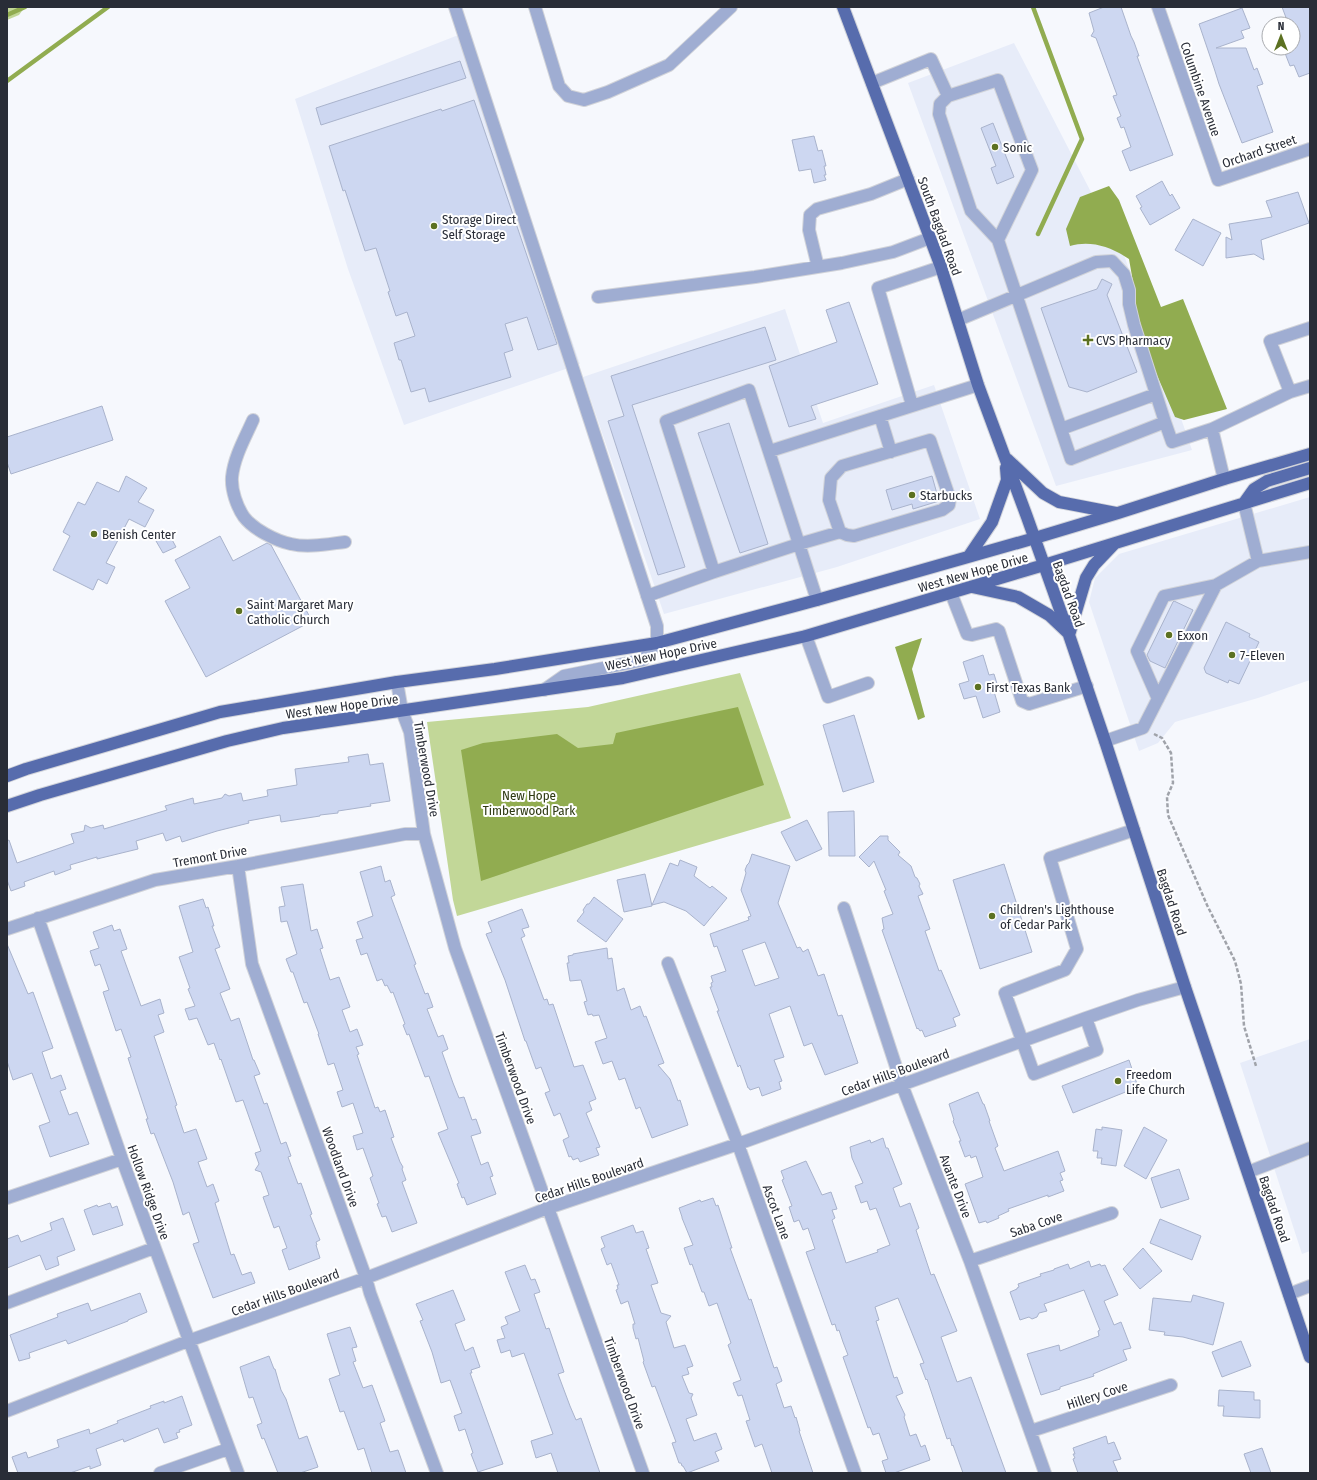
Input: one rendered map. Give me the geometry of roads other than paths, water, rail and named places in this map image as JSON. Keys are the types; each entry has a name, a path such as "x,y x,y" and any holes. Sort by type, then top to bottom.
{"main road":[{"name":"South Bagdad Road","path":"843,7 941,267 978,385 1005,457"},
{"name":"West New Hope Drive","path":"7,776 26,769 220,712 397,682 495,669 657,643 817,600 1118,514 1224,479 1310,454"},
{"path":"1005,457 1043,493 1059,502 1118,514"},
{"path":"969,556 992,522 1001,500 1007,480 1005,457"},
{"name":"Bagdad Road","path":"1005,457 1087,686 1185,988 1310,1357"},
{"path":"1244,503 1254,489 1267,481 1310,468"},
{"name":"West New Hope Drive","path":"7,806 227,741 283,728 623,678 806,636 1310,483"},
{"path":"972,586 1018,597 1049,615 1069,635 1086,578 1094,565 1115,543"}],"street":[{"path":"455,7 657,626 657,643 643,660 564,676 544,690"},
{"path":"535,7 559,86 568,96 584,100 608,92 669,65 731,7"},
{"name":"Columbine Avenue","path":"1158,7 1218,180"},
{"path":"872,83 931,59 948,96"},
{"path":"998,240 1032,170 998,80 948,96 940,104 939,114 971,211 998,240 1071,459 1165,422"},
{"name":"Orchard Street","path":"1218,180 1310,149"},
{"path":"818,267 809,230 810,215 817,209 872,194 908,180"},
{"path":"598,297 755,277 842,263 893,252 930,238"},
{"path":"958,320 1096,262 1112,261 1124,274 1129,290 1129,304 1134,325 1172,442 1212,429 1290,392 1310,386"},
{"path":"912,405 878,288 941,267"},
{"path":"1290,392 1270,341 1310,328"},
{"path":"770,451 978,385"},
{"path":"714,572 666,421 749,390 817,600"},
{"path":"1061,428 1156,394"},
{"path":"880,416 891,452"},
{"path":"253,420 237,456 232,478 234,496 244,517 263,534 290,544 314,546 346,542"},
{"path":"1212,429 1224,479"},
{"path":"647,596 714,572 840,532 854,536 942,510 949,506 950,499 930,440 842,466 831,478 829,500 840,532"},
{"path":"1244,503 1258,561"},
{"path":"1158,699 1137,651 1164,596 1216,585 1258,561 1310,552"},
{"path":"1105,741 1143,728 1216,585"},
{"path":"951,593 967,634 972,635 996,629 999,631 1022,701 1029,704 1087,686"},
{"path":"806,636 828,697 868,683"},
{"name":"Timberwood Drive","path":"397,682 402,711 410,732 424,834 455,948 643,1473"},
{"path":"1086,1018 1097,1050 1034,1074 1005,993 1065,970 1077,948 1050,858 1134,830"},
{"name":"Tremont Drive","path":"7,929 154,880 238,866 405,834 424,834"},
{"name":"Woodland Drive","path":"238,866 252,964 436,1473"},
{"name":"Avante Drive","path":"844,908 902,1085 970,1261 1045,1473"},
{"name":"Hollow Ridge Drive","path":"38,918 154,1248 238,1473"},
{"name":"Ascot Lane","path":"668,963 738,1144 855,1473"},
{"name":"Cedar Hills Boulevard","path":"7,1411 188,1341 366,1278 548,1208 738,1144 1022,1040 1138,1000 1185,988"},
{"path":"1248,1172 1310,1148"},
{"path":"7,1198 122,1159"},
{"name":"Saba Cove","path":"970,1261 1112,1213"},
{"path":"7,1303 154,1248"},
{"path":"1288,1294 1310,1286"},
{"name":"Hillery Cove","path":"1031,1431 1171,1386"},
{"path":"160,1473 228,1448"}],"waterway":[{"path":"7,15 25,7"},
{"path":"7,81 108,7"},
{"path":"1033,7 1082,139 1038,234"}],"place":[{"name":"Sonic","path":"995,147"},
{"name":"Storage Direct Self Storage","path":"434,226"},
{"name":"CVS Pharmacy","path":"1088,340"},
{"name":"Starbucks","path":"912,495"},
{"name":"Benish Center","path":"94,534"},
{"name":"Saint Margaret Mary Catholic Church","path":"239,611"},
{"name":"Exxon","path":"1169,635"},
{"name":"7-Eleven","path":"1232,655"},
{"name":"First Texas Bank","path":"978,687"},
{"name":"Children's Lighthouse of Cedar Park","path":"992,916"},
{"name":"Freedom Life Church","path":"1118,1081"}],"park label":[{"name":"New Hope Timberwood Park","path":"529,802"}]}
